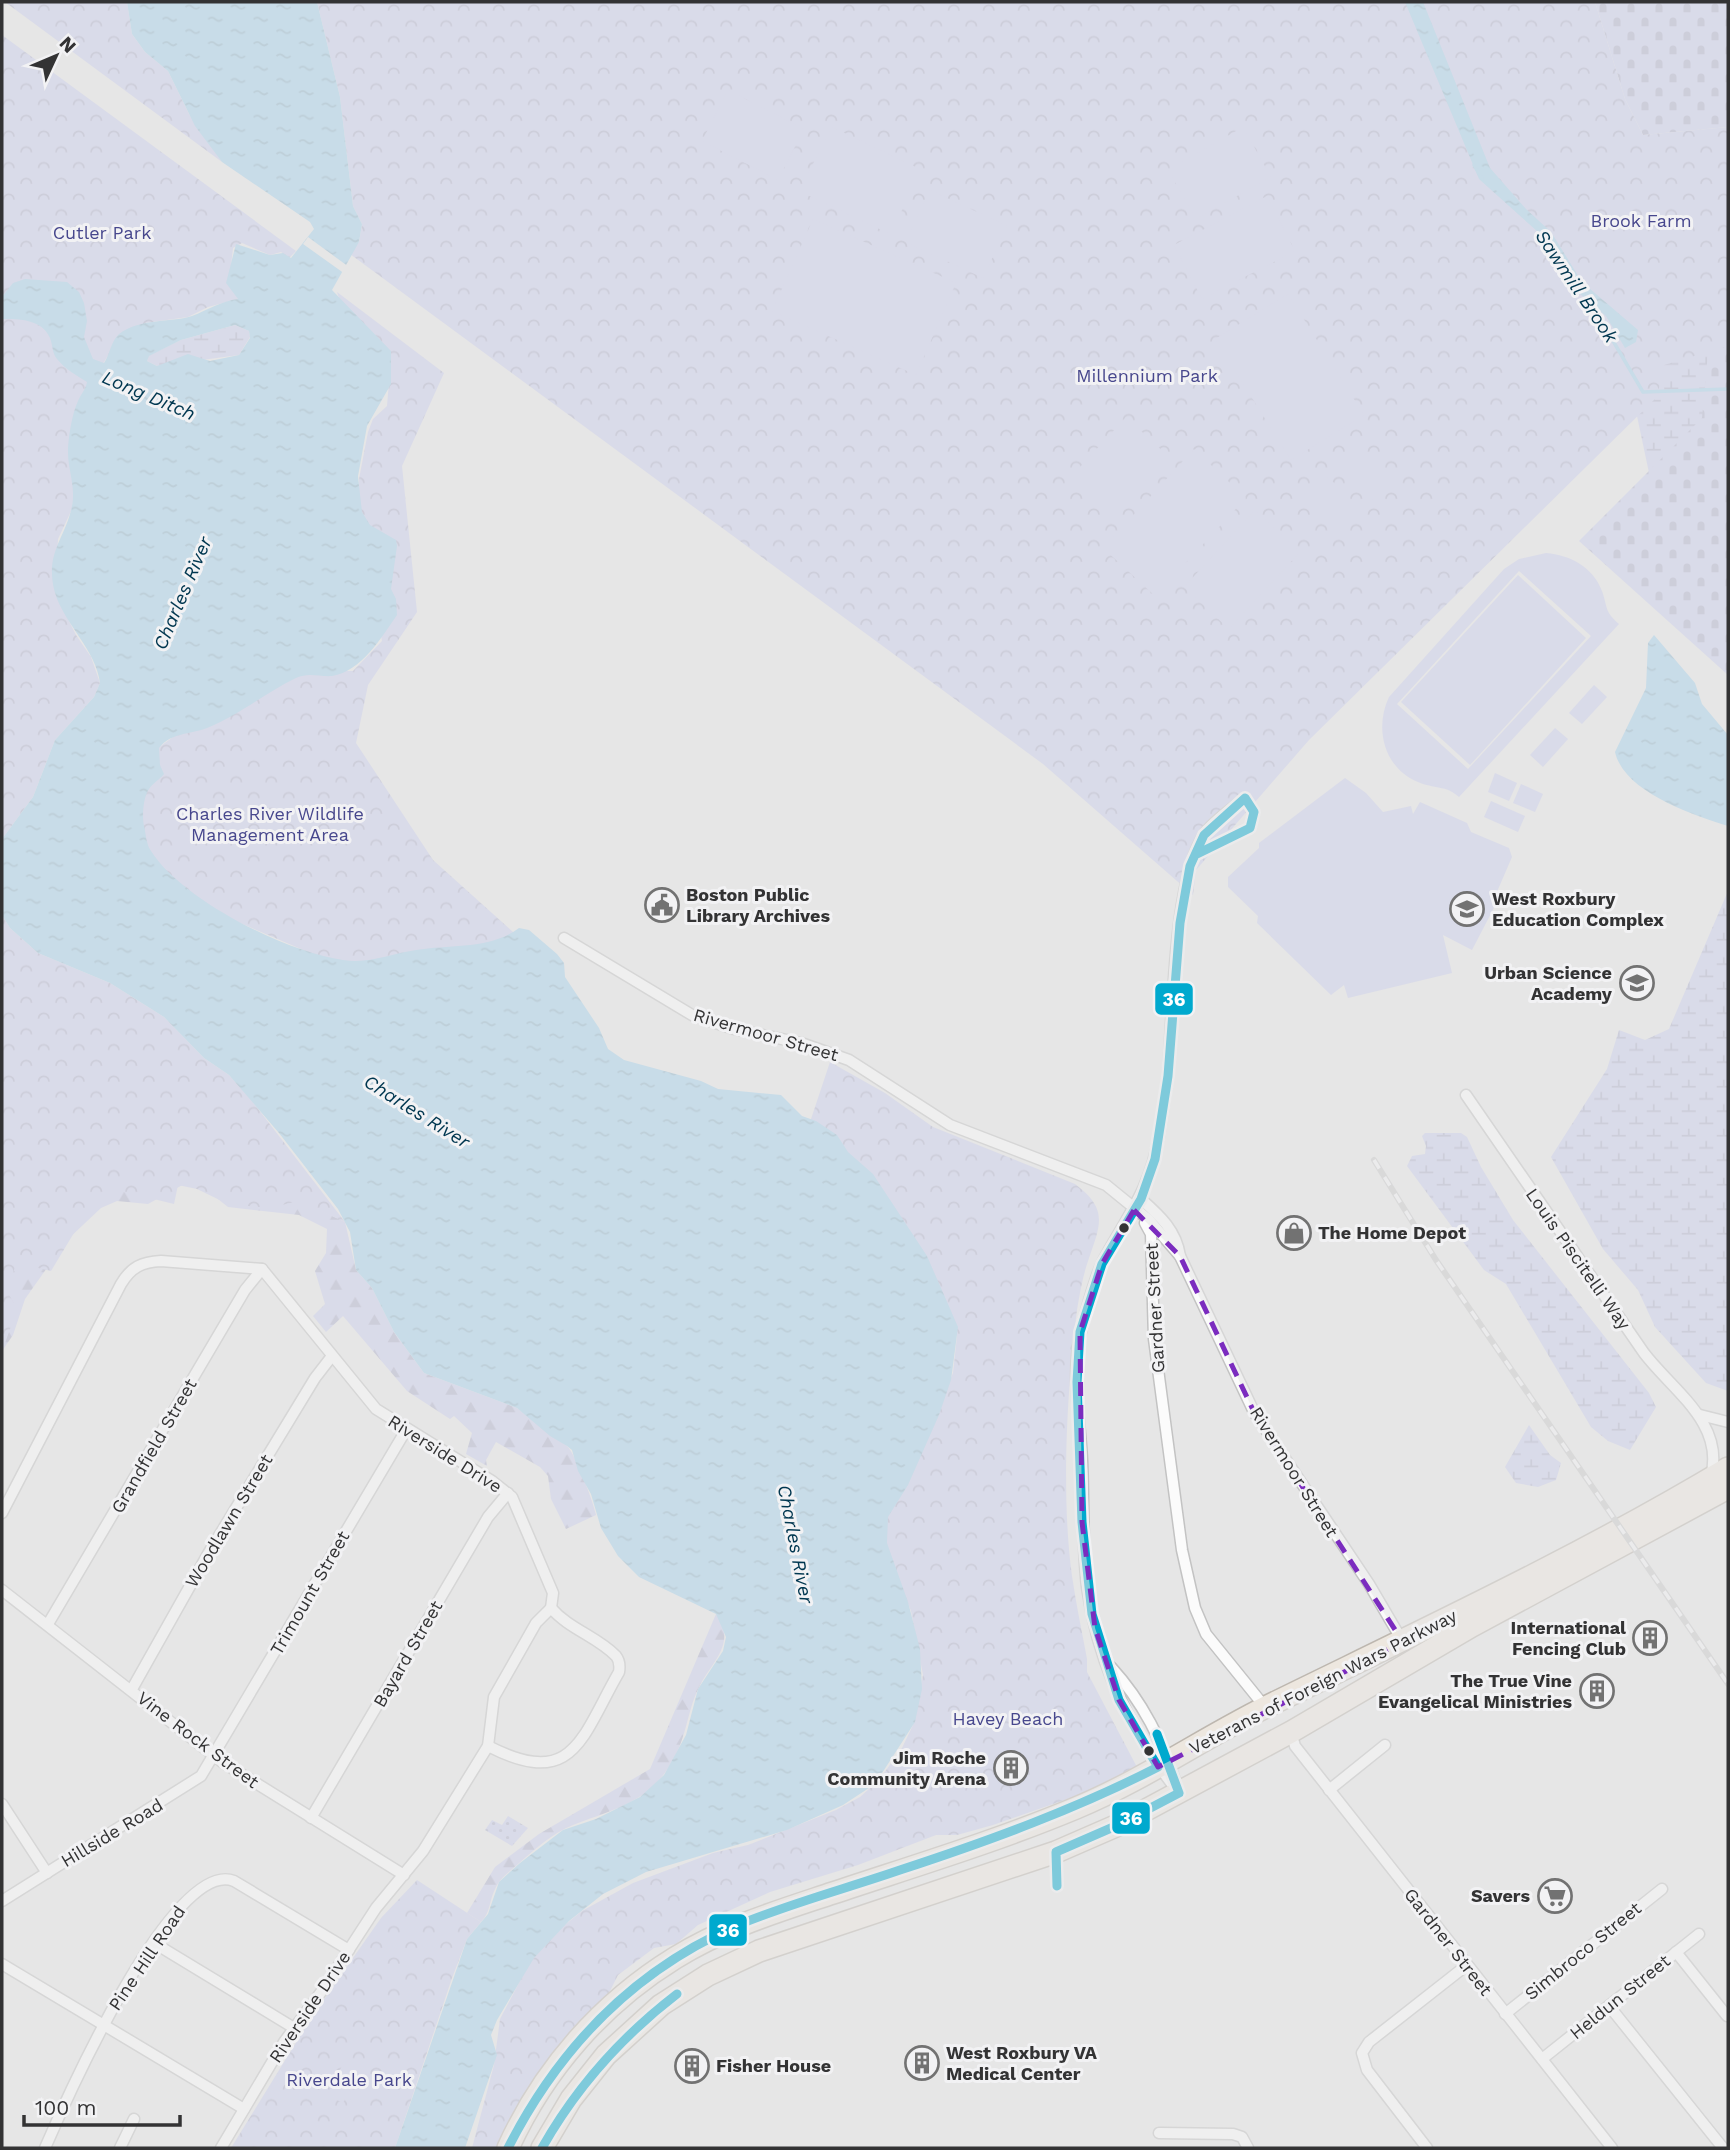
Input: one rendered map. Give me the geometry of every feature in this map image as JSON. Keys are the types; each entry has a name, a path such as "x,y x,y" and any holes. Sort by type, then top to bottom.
{"highway":[{"name":"Veterans of Foreign Wars Parkway","path":"508,2148 545,2081 575,2043 614,2003 660,1968 734,1927 1049,1819 1103,1796 1265,1707 1403,1642 1722,1478"},
{"name":"Veterans of Foreign Wars Parkway","path":"542,2148 571,2099 600,2062 633,2029 677,1994 742,1957 1072,1846 1179,1793 1291,1732 1722,1478"},
{"path":"660,1968 677,1994"}],"street":[{"path":"1163,1763 1119,1700 1095,1628 1087,1585 1077,1382 1080,1332 1097,1278 1117,1237 1141,1199 1155,1159 1168,1076 1180,923 1190,866 1204,835 1245,798 1254,812 1250,828 1197,854"},
{"name":"Rivermoor Street","path":"564,938 692,1015 734,1030 802,1043 849,1060 950,1125 1106,1185 1149,1220 1180,1256 1254,1412 1369,1584 1403,1642"},
{"name":"Louis Piscitelli Way","path":"1466,1096 1644,1353 1661,1376 1700,1415 1722,1478"},
{"name":"Rivermoor Street","path":"1141,1199 1163,1219 1178,1243 1180,1256"},
{"name":"Gardner Street","path":"1134,1210 1151,1234 1154,1339 1182,1550 1195,1608 1206,1634 1265,1707"},
{"path":"2,1513 121,1284 133,1268 144,1263 161,1261 262,1269"},
{"name":"Riverside Drive","path":"221,2148 294,2028 376,1908 429,1841 488,1746 494,1697 536,1623 551,1608 553,1598 520,1512 508,1493 376,1409 262,1269"},
{"name":"Grandfield Street","path":"48,1624 245,1290 262,1269"},
{"name":"Woodlawn Street","path":"132,1689 208,1554 315,1378 332,1356"},
{"path":"1700,1415 1728,1422"},
{"name":"Trimount Street","path":"215,1757 406,1430"},
{"name":"Bayard Street","path":"311,1818 488,1517 508,1493"},
{"name":"Vine Rock Street","path":"2,1590 132,1689 215,1757 404,1875"},
{"path":"488,1746 527,1763 545,1763 562,1758 577,1744 619,1672 620,1665 615,1656 568,1625 551,1608"},
{"path":"1109,1665 1133,1692 1163,1763 1179,1793"},
{"name":"Gardner Street","path":"1291,1732 1295,1746 1612,2148"},
{"path":"1329,1790 1385,1745"},
{"name":"Hillside Road","path":"2,1901 193,1784 215,1757"},
{"path":"2,1804 47,1873"},
{"name":"Pine Hill Road","path":"45,2148 102,2025 181,1903 218,1879 226,1878 349,1950"},
{"name":"Simbroco Street","path":"1506,2014 1662,1889"},
{"name":"Heldun Street","path":"1542,2059 1699,1934"},
{"path":"154,1943 294,2028"},
{"path":"1676,1952 1727,2016"},
{"path":"1427,2148 1367,2070 1362,2053 1369,2042 1467,1965"},
{"path":"3,1969 244,2109"},
{"path":"1610,2007 1723,2148"},
{"path":"120,2148 134,2119"},
{"path":"1159,2133 1233,2134 1242,2137 1248,2148"}],"highlighted area":[{"path":"1134,1210 1180,1256 1254,1412 1403,1642 1158,1767 1119,1700 1095,1628 1082,1522 1080,1332 1102,1264"}],"green space":[{"path":"5,2 127,2 132,34 145,52 168,71 189,114 222,162"},
{"name":"Millennium Park","path":"317,2 1595,2 1625,99 1643,135 1728,127 1728,346 1664,365 1657,397 1309,740 1196,870 1193,895 1043,764 350,254 359,242 362,224 353,206 340,97"},
{"path":"1595,2 1728,2 1728,127 1643,135 1625,99"},
{"name":"Cutler Park","path":"2,35 296,251 289,258 281,252 270,255 242,243 233,248 231,266 238,299 208,307 188,317 145,323 109,354 76,407 68,451 74,493 72,509 58,539 55,593 76,635 91,657 100,683 94,697 55,740 33,797 2,839"},
{"path":"728,90 804,129 778,180 702,141"},
{"path":"832,127 922,170 890,234 799,191"},
{"path":"1243,127 1271,177 1196,219 1168,170"},
{"path":"930,190 1007,226 983,278 906,242"},
{"path":"1475,190 1728,292 1728,456 1652,487 1637,416"},
{"path":"1267,196 1295,251 1202,299 1174,245"},
{"path":"813,219 956,283 916,375 772,311"},
{"name":"Charles River Wildlife Management Area","path":"337,292 444,373 402,466 417,612 368,685 356,743 433,860 562,976 362,975 160,889 135,806 158,748 245,684 319,671 353,671 382,641 359,517 359,479 368,432 373,419 387,406 391,357 340,301"},
{"path":"1288,294 1364,415 1291,460 1215,339"},
{"path":"235,325 249,331 250,337 239,355 157,366 147,361 148,356 181,340"},
{"path":"1728,346 1728,675 1579,541 1702,418 1708,352"},
{"path":"1126,417 1168,456 1110,519 1068,480"},
{"path":"1356,447 1391,479 1372,500 1336,468"},
{"path":"1194,449 1246,498 1155,596 1103,548"},
{"path":"1328,477 1363,511 1343,531 1309,499"},
{"path":"1255,510 1300,552 1229,629 1184,587"},
{"path":"1546,553 1564,556 1580,564 1593,575 1609,612 1619,624 1459,797 1449,791 1418,782 1397,767 1385,746 1382,722 1385,709 1389,697 1504,569 1519,559","holes":["1519,571 1591,636 1468,769 1397,704"]},
{"path":"1518,575 1586,638 1470,765 1401,702"},
{"path":"1594,685 1607,697 1582,724 1569,713"},
{"path":"1555,728 1568,739 1543,767 1530,755"},
{"path":"1495,773 1517,783 1509,801 1488,792"},
{"path":"1345,778 1366,793 1383,812 1411,806 1413,814 1420,802 1467,823 1471,832 1509,848 1512,857 1496,894 1498,900 1472,950 1443,935 1452,973 1348,998 1344,985 1331,995 1257,923 1258,916 1228,887 1228,877 1259,848 1259,843"},
{"path":"1521,784 1543,794 1535,812 1513,803"},
{"path":"1491,801 1525,816 1518,832 1484,817"},
{"path":"1728,891 1728,1391 1706,1383 1655,1327 1638,1290 1603,1249 1551,1157 1607,1069 1619,1030 1645,1040 1669,1029"},
{"path":"2,915 10,928 38,953 110,983 164,1017 204,1058 229,1075 345,1222 298,1201 270,1208 228,1204 197,1189 178,1185 174,1204 109,1188 92,1203 51,1271 17,1263 6,1289 17,1309 2,1352"},
{"name":"Havey Beach","path":"830,1062 885,1093 933,1127 1075,1184 1086,1193 1097,1209 1099,1226 1085,1271 1077,1310 1070,1373 1066,1478 1069,1545 1087,1672 1139,1771 1129,1770 1096,1789 993,1825 957,1835 936,1835 858,1865 770,1892 698,1925 676,1944 654,1948 618,1975 607,1997 552,2053 533,2084 504,2148 472,2148 494,2065 500,2019 530,1962 561,1928 582,1911 633,1883 713,1853 748,1845 836,1810 860,1797 879,1780 902,1748 913,1725 923,1675 911,1611 884,1543 886,1519 904,1487 953,1373 957,1336 810,1122"},
{"path":"2,1126 202,1154 345,1222 356,1270 372,1288 394,1332 424,1373 517,1408 567,1446 579,1467 596,1515 566,1529 551,1499 548,1476 540,1467 496,1442 486,1460 487,1466 466,1454 472,1433 454,1416 450,1419 407,1391 343,1316 326,1332 313,1316 325,1304 315,1271 326,1253 327,1229 299,1215 228,1207 204,1188 186,1183 148,1204 117,1201 101,1208 66,1241 25,1299 13,1335 2,1351"},
{"path":"1425,1133 1461,1133 1467,1137 1481,1167 1513,1220 1649,1393 1656,1407 1630,1450 1608,1441 1591,1427 1506,1284 1484,1270 1407,1166 1412,1156 1425,1154 1426,1146 1422,1136"},
{"path":"1529,1425 1550,1455 1561,1463 1556,1480 1538,1487 1516,1483 1505,1467"},
{"path":"716,1614 722,1624 724,1642 695,1696 678,1751 664,1774 634,1800 565,1828 536,1848 499,1882 487,1914 481,1922 467,1913 495,1867 539,1834 650,1769"},
{"path":"508,1816 528,1828 512,1846 485,1830 492,1820 502,1825"},
{"name":"Riverdale Park","path":"417,1880 481,1922 467,1939 452,1978 395,2148 231,2148 313,2015 381,1918"},
{"path":"344,2062 360,2070 343,2103 327,2095"},
{"path":"364,2073 380,2081 363,2114 347,2106"}],"water":[{"path":"127,2 317,2 340,97 353,206 362,224 359,242 332,290 391,351 391,384 367,426 358,476 362,512 370,525 396,540 397,546 391,589 396,599 397,615 362,661 343,673 332,676 310,675 296,678 219,723 175,736 159,748 160,765 164,774 145,797 143,817 151,851 186,888 237,921 293,946 343,960 371,960 416,950 482,943 495,940 519,928 529,930 564,963 565,977 599,1028 608,1049 624,1060 701,1081 718,1089 781,1095 802,1116 816,1121 837,1135 848,1152 873,1174 927,1256 958,1327 951,1380 939,1415 908,1485 888,1517 887,1543 908,1602 920,1649 922,1689 915,1722 875,1784 843,1805 787,1830 646,1872 603,1894 569,1921 534,1958 497,2020 491,2035 497,2055 465,2148 395,2148 467,1939 488,1914 499,1882 520,1863 563,1830 596,1819 640,1797 664,1775 686,1735 698,1689 723,1651 726,1637 716,1614 639,1577 618,1556 601,1528 591,1494 578,1471 572,1450 550,1436 517,1408 424,1373 394,1332 372,1288 356,1270 350,1232 338,1209 279,1133 229,1075 204,1058 164,1017 110,983 38,953 10,928 2,915 2,839 33,797 55,740 94,697 100,683 87,648 60,605 52,579 54,557 69,518 73,499 68,455 71,424 87,382 57,359 50,338 42,327 29,321 2,319 2,297 13,283 25,279 67,282 79,292 84,303 87,321 84,337 93,359 104,363 116,337 127,329 145,323 192,316 238,299 226,283 236,244 270,255 283,253 291,258 314,229 310,222 222,162 195,126 168,71 145,52 132,34","holes":["235,325 249,331 250,338 239,355 210,361 188,354 157,366 147,361 149,356 181,340"]},
{"path":"1405,2 1423,2 1490,168 1526,209 1551,232 1582,282 1638,330 1636,342 1625,348 1606,316 1573,288 1538,232 1479,179"},
{"path":"1654,635 1695,683 1702,704 1728,735 1728,826 1679,808 1645,790 1621,766 1615,752 1646,688 1648,643"}],"pier":[{"path":"308,237 349,267 345,274 303,244"}],"waterway":[{"name":"Sawmill Brook","path":"1474,165 1482,179"},
{"name":"Sawmill Brook","path":"1549,246 1557,260"},
{"name":"Sawmill Brook","path":"1592,305 1643,392 1728,389"}],"railway":[{"path":"1374,1160 1436,1260 1728,1684"}],"transit line":[{"name":"36","path":"508,2148 551,2077 603,2016 633,1989 700,1943 778,1910 1033,1823 1158,1767 1119,1700 1092,1614 1082,1522 1077,1382 1080,1332 1102,1264 1141,1199 1155,1159 1168,1076 1180,923 1190,866 1204,835 1245,798 1254,812 1250,828 1197,854"},
{"name":"36","path":"1057,1886 1056,1852 1118,1825 1179,1793 1157,1734"},
{"name":"36","path":"542,2148 585,2083 637,2027 677,1994"}],"place":[{"name":"Boston Public Library Archives","path":"662,905"},
{"name":"West Roxbury Education Complex","path":"1467,909"},
{"name":"Urban Science Academy","path":"1637,983"},
{"name":"The Home Depot","path":"1294,1233"},
{"name":"International Fencing Club","path":"1650,1638"},
{"name":"The True Vine Evangelical Ministries","path":"1597,1691"},
{"name":"Jim Roche Community Arena","path":"1011,1768"},
{"name":"Savers","path":"1555,1896"},
{"name":"West Roxbury VA Medical Center","path":"922,2063"},
{"name":"Fisher House","path":"692,2066"}],"park label":[{"name":"Brook Farm","path":"1641,221"}],"water label":[{"name":"Long Ditch","path":"149,395"},
{"name":"Charles River","path":"182,593"},
{"name":"Charles River","path":"417,1111"},
{"name":"Charles River","path":"796,1544"}]}
